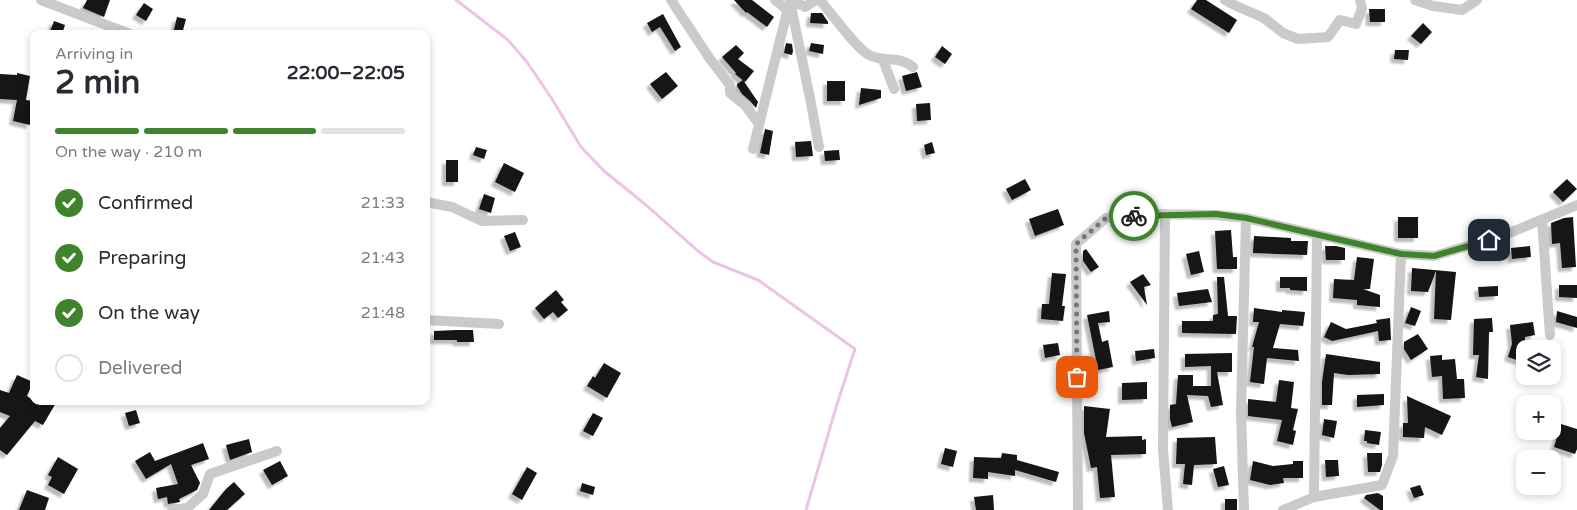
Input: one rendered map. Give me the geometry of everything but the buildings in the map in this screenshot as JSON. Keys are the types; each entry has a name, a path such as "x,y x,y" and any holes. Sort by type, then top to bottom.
{"street":[{"path":"41,0 120,30"},
{"path":"671,0 710,59 730,85 730,93 745,105 759,124"},
{"path":"774,0 806,7 816,0"},
{"path":"820,0 868,55 883,60 902,60 913,67"},
{"path":"1225,0 1264,18 1283,33 1298,39 1328,37 1340,20 1356,24 1362,8 1360,0"},
{"path":"1415,0 1433,6 1462,10 1477,0"},
{"path":"753,149 790,2"},
{"path":"790,2 819,147"},
{"path":"883,60 894,89"},
{"path":"430,203 452,207 482,221 523,220"},
{"path":"1078,510 1076,244 1106,218 1165,214 1216,214 1246,218 1401,254 1434,256 1507,234 1577,205"},
{"path":"1165,214 1163,450 1168,510"},
{"path":"1244,510 1241,411 1246,218"},
{"path":"1542,220 1550,335"},
{"path":"1314,497 1317,235"},
{"path":"1283,510 1314,497 1382,485 1393,456 1401,254"},
{"path":"430,320 499,324"},
{"path":"172,510 187,509 203,494 210,474 277,451"}],"waterway":[{"path":"456,0 508,40 527,62 581,147 604,171 713,262 758,280 855,349 806,510"}],"way so far":[{"path":"1077,377 1076,244 1106,218 1134,216"}],"route":[{"path":"1134,216 1148,214 1216,214 1246,218 1401,254 1434,256 1489,240"}]}
